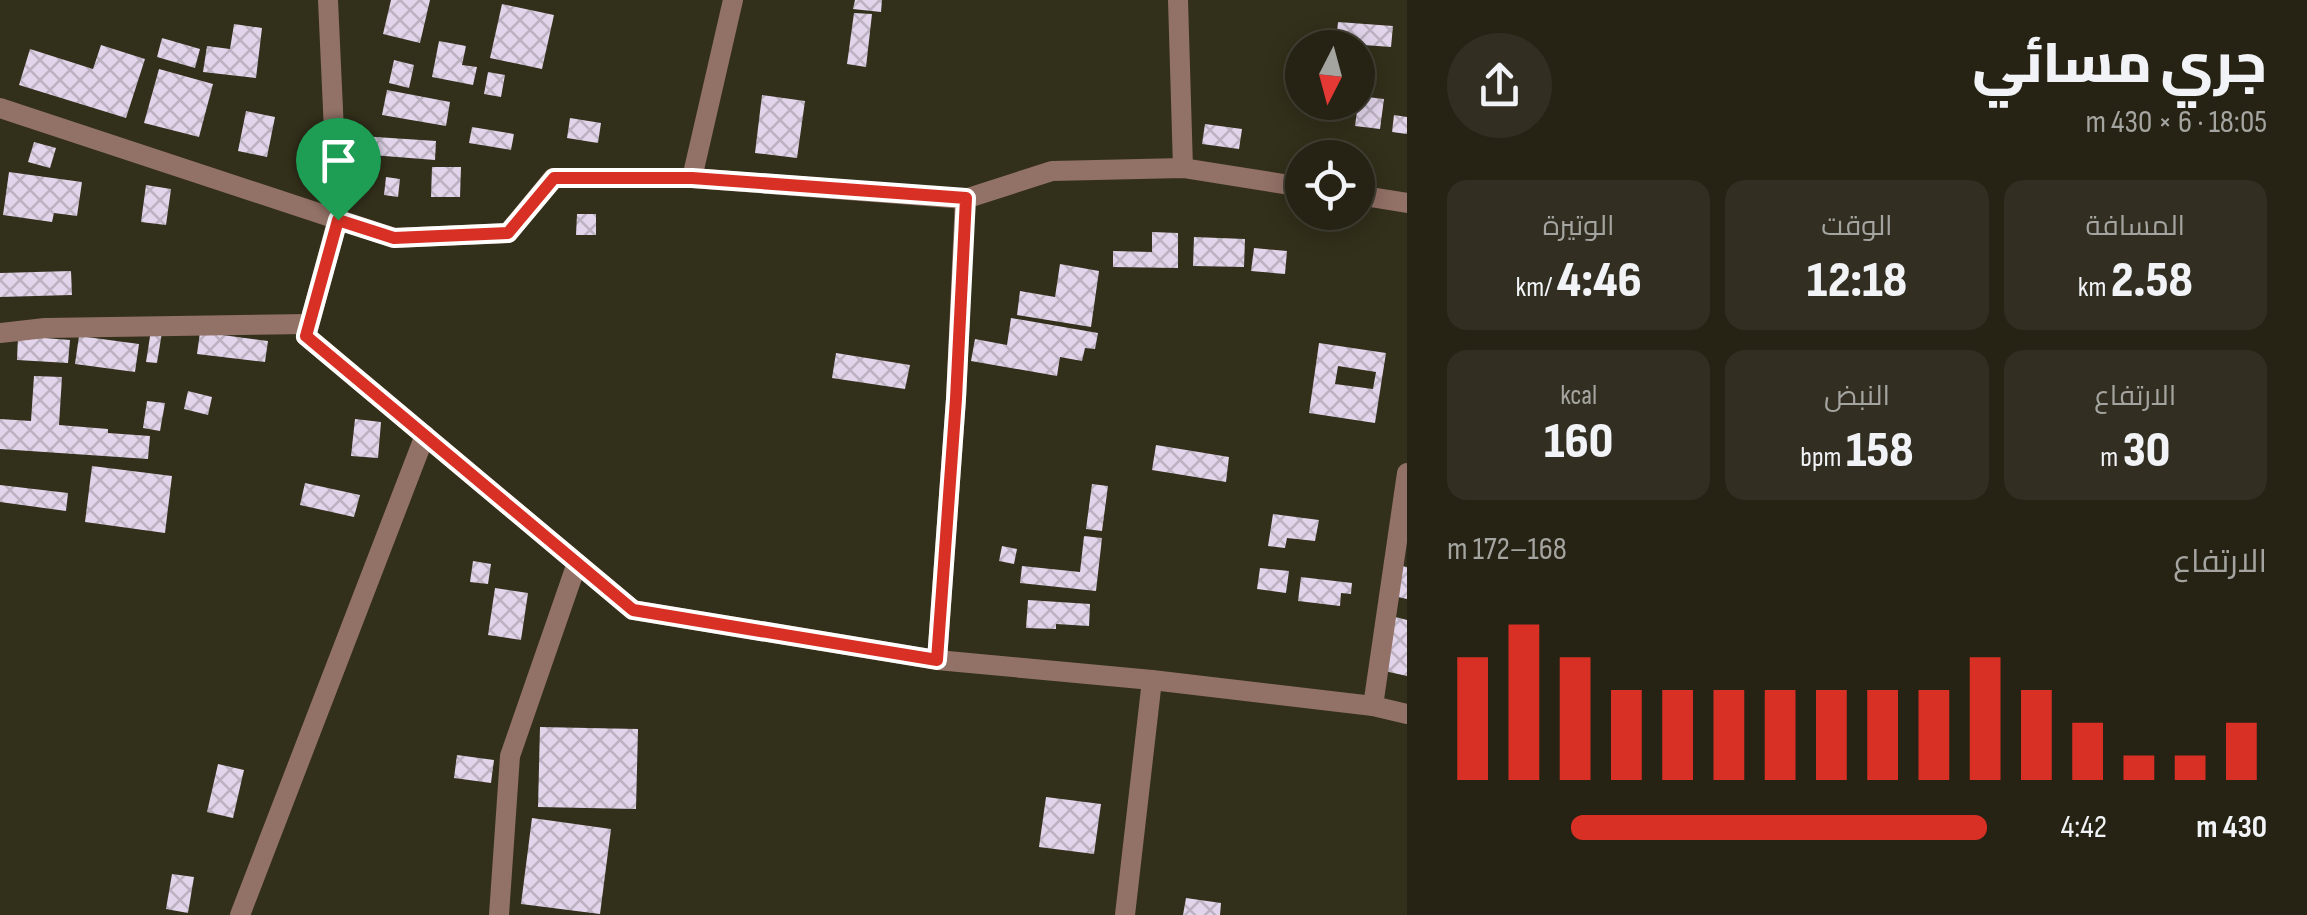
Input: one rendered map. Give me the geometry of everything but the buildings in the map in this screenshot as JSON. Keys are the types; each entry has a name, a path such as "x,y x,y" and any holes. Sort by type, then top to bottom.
{"street":[{"path":"328,0 338,220 306,336 633,610 937,660 1152,680 1373,706 1407,714"},
{"path":"692,178 733,0"},
{"path":"1178,0 1183,168"},
{"path":"0,108 394,238 508,233 554,178 692,178 966,198 1052,171 1183,168 1285,184"},
{"path":"937,660 966,198"},
{"path":"1375,198 1407,203"},
{"path":"0,333 45,328 309,324"},
{"path":"240,915 425,436"},
{"path":"1373,706 1407,473"},
{"path":"499,915 510,756 577,563"},
{"path":"1125,915 1152,680"}],"route":[{"path":"554,178 692,178 966,198 937,660 633,610 306,336 338,220 394,238 508,233 554,178"}]}
